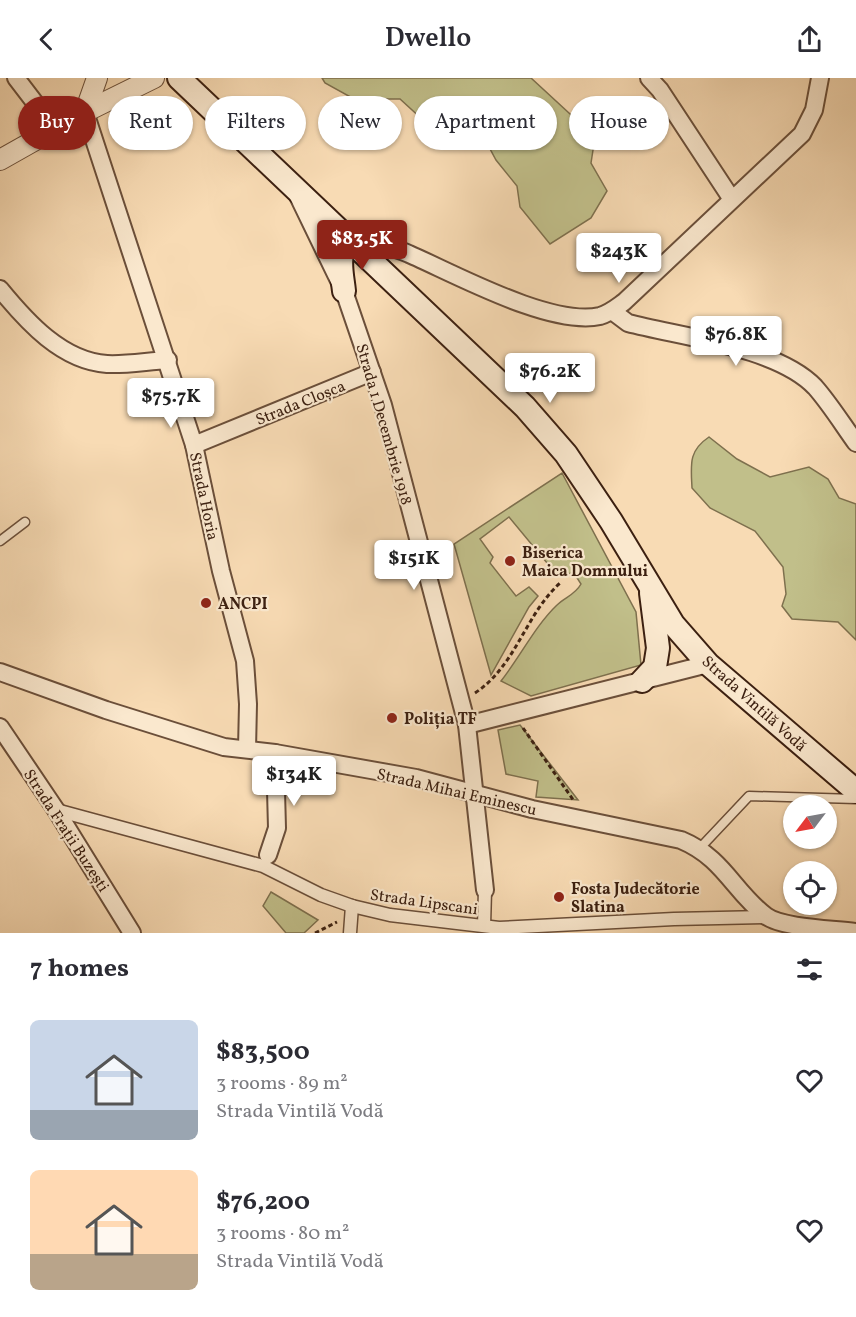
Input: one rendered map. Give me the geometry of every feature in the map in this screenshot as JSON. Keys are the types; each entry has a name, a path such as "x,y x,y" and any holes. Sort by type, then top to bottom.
{"main road":[{"name":"Strada Vintilă Vodă","path":"180,78 351,238 525,407 566,454 611,521 673,624 708,664 856,791"},
{"path":"344,291 340,260 344,245 351,238"},
{"path":"642,681 655,667 658,648 650,588"}],"street":[{"path":"16,78 30,96"},
{"path":"91,96 97,78"},
{"path":"96,107 154,78"},
{"path":"649,78 660,90 731,198"},
{"path":"351,238 408,253 474,287 551,312 587,317 612,311 802,134 814,110 820,78"},
{"name":"Strada Horia","path":"96,142 194,445 221,571 245,662 248,704 247,749"},
{"path":"0,160 18,150"},
{"name":"Strada 1 Decembrie 1918","path":"291,182 344,291 372,372 467,725 485,890"},
{"path":"0,289 42,335 63,350 106,364 168,360"},
{"path":"612,311 628,323 760,355 788,367 814,386 856,443"},
{"name":"Strada Cloșca","path":"194,445 372,372"},
{"path":"467,725 708,664"},
{"name":"Strada Mihai Eminescu","path":"0,672 224,747 275,753 416,778 475,796 681,840 700,848 767,917 787,928 856,932"},
{"name":"Strada Frații Buzești","path":"0,727 56,810 132,933"},
{"path":"265,861 277,828 275,753"},
{"path":"832,771 856,771"},
{"name":"Strada Lipscani","path":"56,810 265,861 321,895 352,906 390,915 484,926 499,931 674,919 767,917"},
{"path":"484,926 485,890"},
{"path":"350,933 352,906"}],"lane":[{"path":"0,541 25,522"},
{"path":"700,848 748,796 856,799"}],"path":[{"path":"461,702 494,678 507,662 537,608 560,583"},
{"path":"513,714 587,820"}],"shaded area":[{"path":"322,78 531,78 551,96 414,96 414,112 402,101 402,96 349,96 325,83"},
{"path":"557,102 569,113 569,150 593,150 591,163 607,191 591,218 550,244 520,207 517,186 491,150 557,150"},
{"path":"709,437 737,459 770,477 809,467 828,479 839,498 856,504 856,640 838,622 792,619 782,606 786,594 783,567 755,531 710,508 692,488 691,465 694,453"},
{"path":"562,473 636,612 641,665 531,696 501,681 549,613 576,591 581,584 574,573 557,575 509,517 480,539 493,557 490,563 516,596 529,587 538,596 529,607 491,675 454,544"},
{"path":"520,725 578,800 536,797 538,781 506,774 498,730"},
{"path":"271,892 318,920 304,933 286,933 263,906"}],"place":[{"name":"Biserica Maica Domnului","path":"510,561"},
{"name":"ANCPI","path":"206,603"},
{"name":"Poliția TF","path":"392,718"},
{"name":"Fosta Judecătorie Slatina","path":"559,897"}]}
